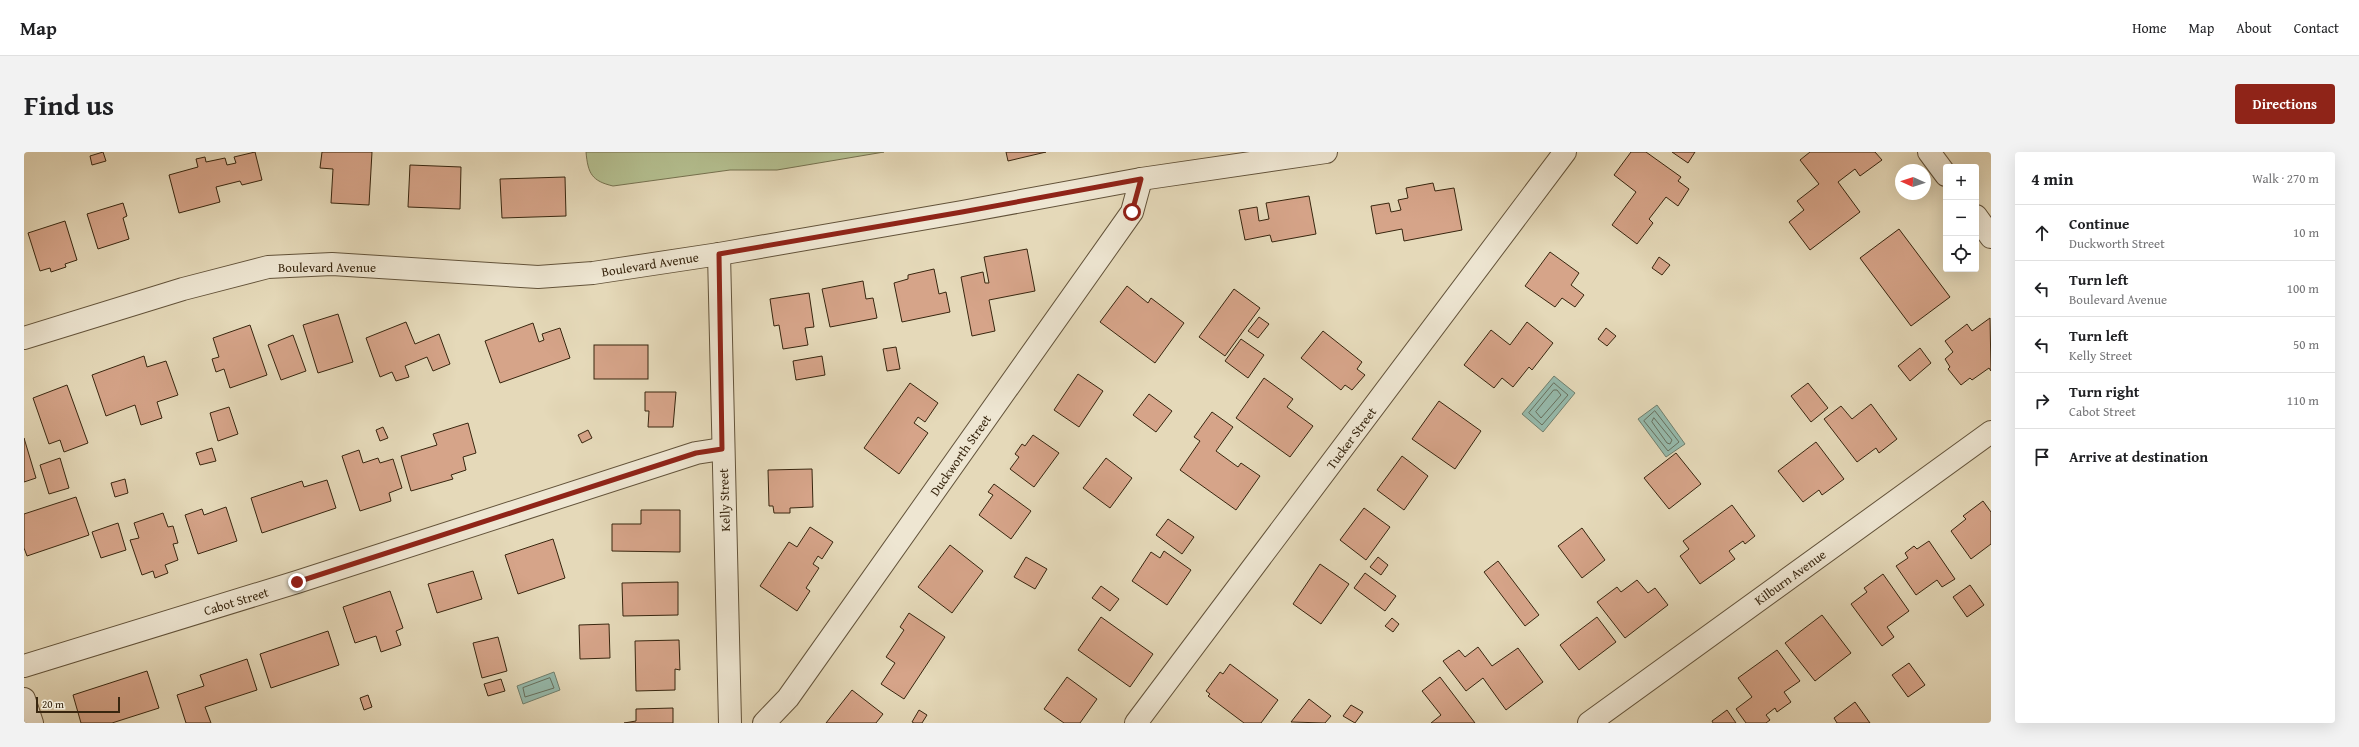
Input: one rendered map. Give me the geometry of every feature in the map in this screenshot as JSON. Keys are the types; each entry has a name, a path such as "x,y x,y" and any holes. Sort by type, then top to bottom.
{"street":[{"name":"Boulevard Avenue","path":"24,338 183,289 268,267 332,264 538,277 564,276 719,254 1141,179 1326,152"},
{"name":"Tucker Street","path":"1136,723 1565,152"},
{"path":"1929,152 1943,171"},
{"name":"Duckworth Street","path":"764,723 788,698 1132,212 1141,179"},
{"path":"1979,220 1991,237"},
{"name":"Kelly Street","path":"719,254 722,449 730,723"},
{"name":"Kilburn Avenue","path":"1589,723 1991,432"},
{"name":"Cabot Street","path":"24,666 297,582 696,453 722,449"},
{"path":"24,699 32,723"}],"shaded area":[{"path":"586,152 884,152 777,170 730,170 613,186 600,182 592,175 588,166"}],"water":[{"path":"1554,376 1575,393 1543,432 1522,414"},
{"path":"1657,405 1685,444 1666,457 1638,419"},
{"path":"554,672 560,690 523,704 517,686"}],"building":[{"path":"103,152 106,161 92,165 90,156"},
{"path":"255,152 262,180 242,185 240,181 216,187 220,202 179,213 169,175 198,167 196,159 205,157 206,162 225,158 227,165 236,163 234,157"},
{"path":"322,152 372,152 369,205 331,203 333,169 320,168"},
{"path":"1006,152 1046,152 1008,161"},
{"path":"1631,152 1646,152 1681,177 1678,181 1689,189 1678,206 1666,197 1649,219 1653,223 1637,244 1612,225 1636,192 1614,175"},
{"path":"1672,152 1695,152 1688,163"},
{"path":"1810,152 1875,152 1882,160 1860,176 1855,169 1838,182 1860,212 1810,250 1789,222 1804,210 1797,201 1819,184 1800,160"},
{"path":"410,165 461,167 460,209 408,207"},
{"path":"565,177 566,216 502,218 500,179"},
{"path":"1433,183 1435,191 1454,188 1462,230 1404,241 1402,229 1376,234 1371,206 1389,203 1391,212 1401,210 1398,200 1408,198 1406,188"},
{"path":"1309,196 1316,234 1272,242 1270,235 1245,240 1239,210 1257,207 1259,221 1269,219 1266,203"},
{"path":"123,203 127,216 123,218 129,239 98,249 87,214"},
{"path":"65,221 77,260 65,264 66,267 51,272 50,268 40,271 28,233"},
{"path":"1899,229 1950,297 1911,326 1860,258"},
{"path":"1027,249 1035,291 989,300 995,331 972,336 961,277 983,272 985,283 989,283 984,257"},
{"path":"1550,252 1579,273 1571,285 1584,295 1575,307 1562,298 1555,307 1525,286"},
{"path":"1659,257 1670,265 1662,275 1652,268"},
{"path":"934,269 939,294 946,292 950,312 902,322 894,283 908,279 908,275"},
{"path":"863,281 866,299 873,298 877,318 830,327 822,289"},
{"path":"1127,286 1148,303 1151,298 1184,323 1155,363 1100,322"},
{"path":"1234,289 1260,308 1225,356 1199,337"},
{"path":"809,293 814,327 805,328 808,345 783,349 779,325 774,326 770,299"},
{"path":"338,314 353,362 318,373 303,325"},
{"path":"1259,317 1269,324 1258,338 1248,331"},
{"path":"1990,318 1991,371 1989,368 1972,380 1970,378 1961,385 1948,369 1950,367 1945,359 1953,352 1945,341 1967,324 1972,331"},
{"path":"406,322 415,344 439,334 450,364 433,371 427,357 405,366 409,377 396,381 392,372 380,377 366,338"},
{"path":"1527,322 1553,343 1532,370 1529,367 1513,387 1502,378 1494,388 1464,365 1491,330 1510,345"},
{"path":"533,323 539,342 544,340 542,334 560,328 570,358 500,383 485,341"},
{"path":"250,325 267,375 230,388 224,369 216,372 212,359 219,357 213,338"},
{"path":"1606,328 1616,336 1607,346 1598,339"},
{"path":"1323,331 1362,362 1357,369 1365,375 1352,390 1345,385 1341,390 1301,358"},
{"path":"293,335 306,371 281,380 268,345"},
{"path":"1241,339 1264,355 1248,378 1225,361"},
{"path":"594,345 648,345 648,379 594,379"},
{"path":"896,347 900,369 887,371 883,349"},
{"path":"1920,348 1931,363 1910,381 1898,366"},
{"path":"144,356 147,367 166,361 178,395 157,402 162,418 141,425 135,405 106,416 92,375"},
{"path":"822,356 825,375 796,380 793,361"},
{"path":"1078,374 1103,391 1079,427 1054,410"},
{"path":"1264,378 1293,399 1287,407 1313,426 1290,457 1236,418"},
{"path":"910,383 938,403 925,422 918,417 914,423 928,433 899,474 864,448"},
{"path":"1808,383 1828,408 1811,422 1791,396"},
{"path":"67,385 88,443 64,452 60,440 49,444 33,398"},
{"path":"645,392 676,392 673,427 648,427 649,411 645,411"},
{"path":"1149,394 1172,411 1156,432 1133,415"},
{"path":"1439,401 1481,431 1455,469 1412,439"},
{"path":"1871,404 1897,439 1879,453 1876,448 1857,462 1824,419 1841,406 1852,419"},
{"path":"229,407 238,434 218,441 210,413"},
{"path":"1212,412 1233,427 1216,451 1238,467 1241,463 1260,476 1236,510 1180,470 1200,441 1194,437"},
{"path":"468,423 476,453 463,457 466,470 451,475 453,479 411,491 401,456 437,445 433,434"},
{"path":"383,427 388,438 380,441 376,430"},
{"path":"588,430 592,438 582,443 578,435"},
{"path":"1033,435 1059,453 1034,487 1010,469 1019,457 1015,454 1022,444 1025,446"},
{"path":"24,438 36,478 24,482"},
{"path":"1816,442 1844,479 1822,495 1819,490 1803,502 1778,471"},
{"path":"212,448 216,461 200,465 196,453"},
{"path":"359,450 363,463 378,458 380,463 393,459 402,488 389,493 391,501 360,511 342,456"},
{"path":"1676,453 1701,484 1669,509 1644,478"},
{"path":"1402,456 1428,476 1404,510 1377,490"},
{"path":"60,458 69,488 49,494 40,465"},
{"path":"1106,458 1132,478 1110,508 1083,488"},
{"path":"812,469 813,507 790,508 790,513 774,513 773,506 769,506 768,470"},
{"path":"125,479 128,493 115,497 111,483"},
{"path":"327,480 336,508 262,533 251,498 302,481 304,487"},
{"path":"994,484 1031,511 1011,539 979,515 993,495 988,492"},
{"path":"76,497 89,535 27,556 24,548 24,514"},
{"path":"1983,501 1991,512 1991,544 1971,559 1951,531 1966,519 1963,516"},
{"path":"1732,505 1755,536 1745,544 1743,541 1729,551 1735,559 1700,584 1680,556 1689,549 1683,541"},
{"path":"226,507 237,541 198,554 185,515 202,509 204,515"},
{"path":"1364,508 1390,527 1366,560 1340,540"},
{"path":"641,510 680,510 680,552 612,551 612,524 641,524"},
{"path":"163,513 168,527 173,526 178,543 173,544 178,560 165,565 168,573 155,578 153,571 142,575 130,540 139,538 134,523"},
{"path":"1168,519 1194,537 1182,554 1156,535"},
{"path":"118,523 126,550 101,558 92,532"},
{"path":"810,527 833,542 822,559 818,556 813,564 819,568 806,588 810,591 797,611 760,586 789,542 797,547"},
{"path":"1582,528 1605,560 1582,578 1558,546"},
{"path":"553,539 565,578 518,594 505,555"},
{"path":"1929,541 1955,579 1942,587 1937,580 1916,595 1896,566 1908,558 1905,553 1914,546 1917,549"},
{"path":"950,545 983,571 952,613 918,587"},
{"path":"1164,551 1191,570 1167,605 1132,581 1151,552 1160,558"},
{"path":"1026,557 1047,569 1035,589 1014,577"},
{"path":"1378,557 1388,565 1381,575 1370,567"},
{"path":"1498,561 1539,615 1525,626 1484,572"},
{"path":"1320,564 1349,584 1321,624 1293,604"},
{"path":"473,571 482,599 437,613 428,584"},
{"path":"1365,573 1396,596 1385,611 1354,588"},
{"path":"1883,574 1909,611 1887,627 1894,637 1882,646 1851,604 1867,592 1864,588"},
{"path":"1637,580 1648,593 1655,588 1668,605 1625,638 1597,602 1617,587 1621,592"},
{"path":"678,582 678,615 623,616 622,583"},
{"path":"1970,585 1984,605 1967,617 1953,597"},
{"path":"1101,586 1119,599 1110,611 1092,598"},
{"path":"390,591 403,628 396,631 401,645 381,652 376,636 355,643 343,607"},
{"path":"909,613 945,637 904,699 881,684 895,663 886,657 904,630 900,627"},
{"path":"1822,615 1851,653 1815,681 1785,643"},
{"path":"1101,617 1153,654 1130,687 1078,650"},
{"path":"1597,617 1616,642 1579,670 1560,645"},
{"path":"1392,618 1399,624 1393,632 1385,626"},
{"path":"609,624 610,658 580,659 579,625"},
{"path":"328,631 339,665 271,688 260,654"},
{"path":"498,637 507,671 482,678 473,643"},
{"path":"679,640 680,670 675,669 675,690 636,691 635,641"},
{"path":"1478,647 1492,666 1518,648 1543,682 1506,710 1483,678 1466,691 1443,661 1459,650 1465,657"},
{"path":"1777,650 1800,681 1784,692 1791,702 1777,712 1775,708 1766,715 1770,720 1766,723 1746,723 1736,709 1752,697 1738,678"},
{"path":"247,659 257,690 205,707 211,723 186,723 177,695 204,686 200,675"},
{"path":"1909,663 1925,685 1908,697 1892,675"},
{"path":"1230,664 1278,700 1261,723 1244,723 1208,696 1210,694 1206,691 1220,672 1223,674"},
{"path":"147,671 159,708 112,723 81,723 73,695"},
{"path":"1067,677 1097,699 1080,723 1064,723 1044,709"},
{"path":"1440,677 1475,723 1431,723 1441,715 1422,691"},
{"path":"501,679 505,691 488,696 484,684"},
{"path":"852,690 883,714 876,723 826,723"},
{"path":"368,695 372,707 364,710 360,698"},
{"path":"1309,699 1331,716 1325,723 1291,722"},
{"path":"1855,702 1870,723 1837,723 1834,718"},
{"path":"1351,705 1363,712 1355,723 1343,716"},
{"path":"673,708 673,723 624,723 636,721 636,709"},
{"path":"919,710 927,715 922,723 914,723 912,722"},
{"path":"1727,710 1736,723 1713,723 1712,721"}],"route":[{"path":"297,582 696,453 722,449 719,254 1141,179 1132,212"}]}
